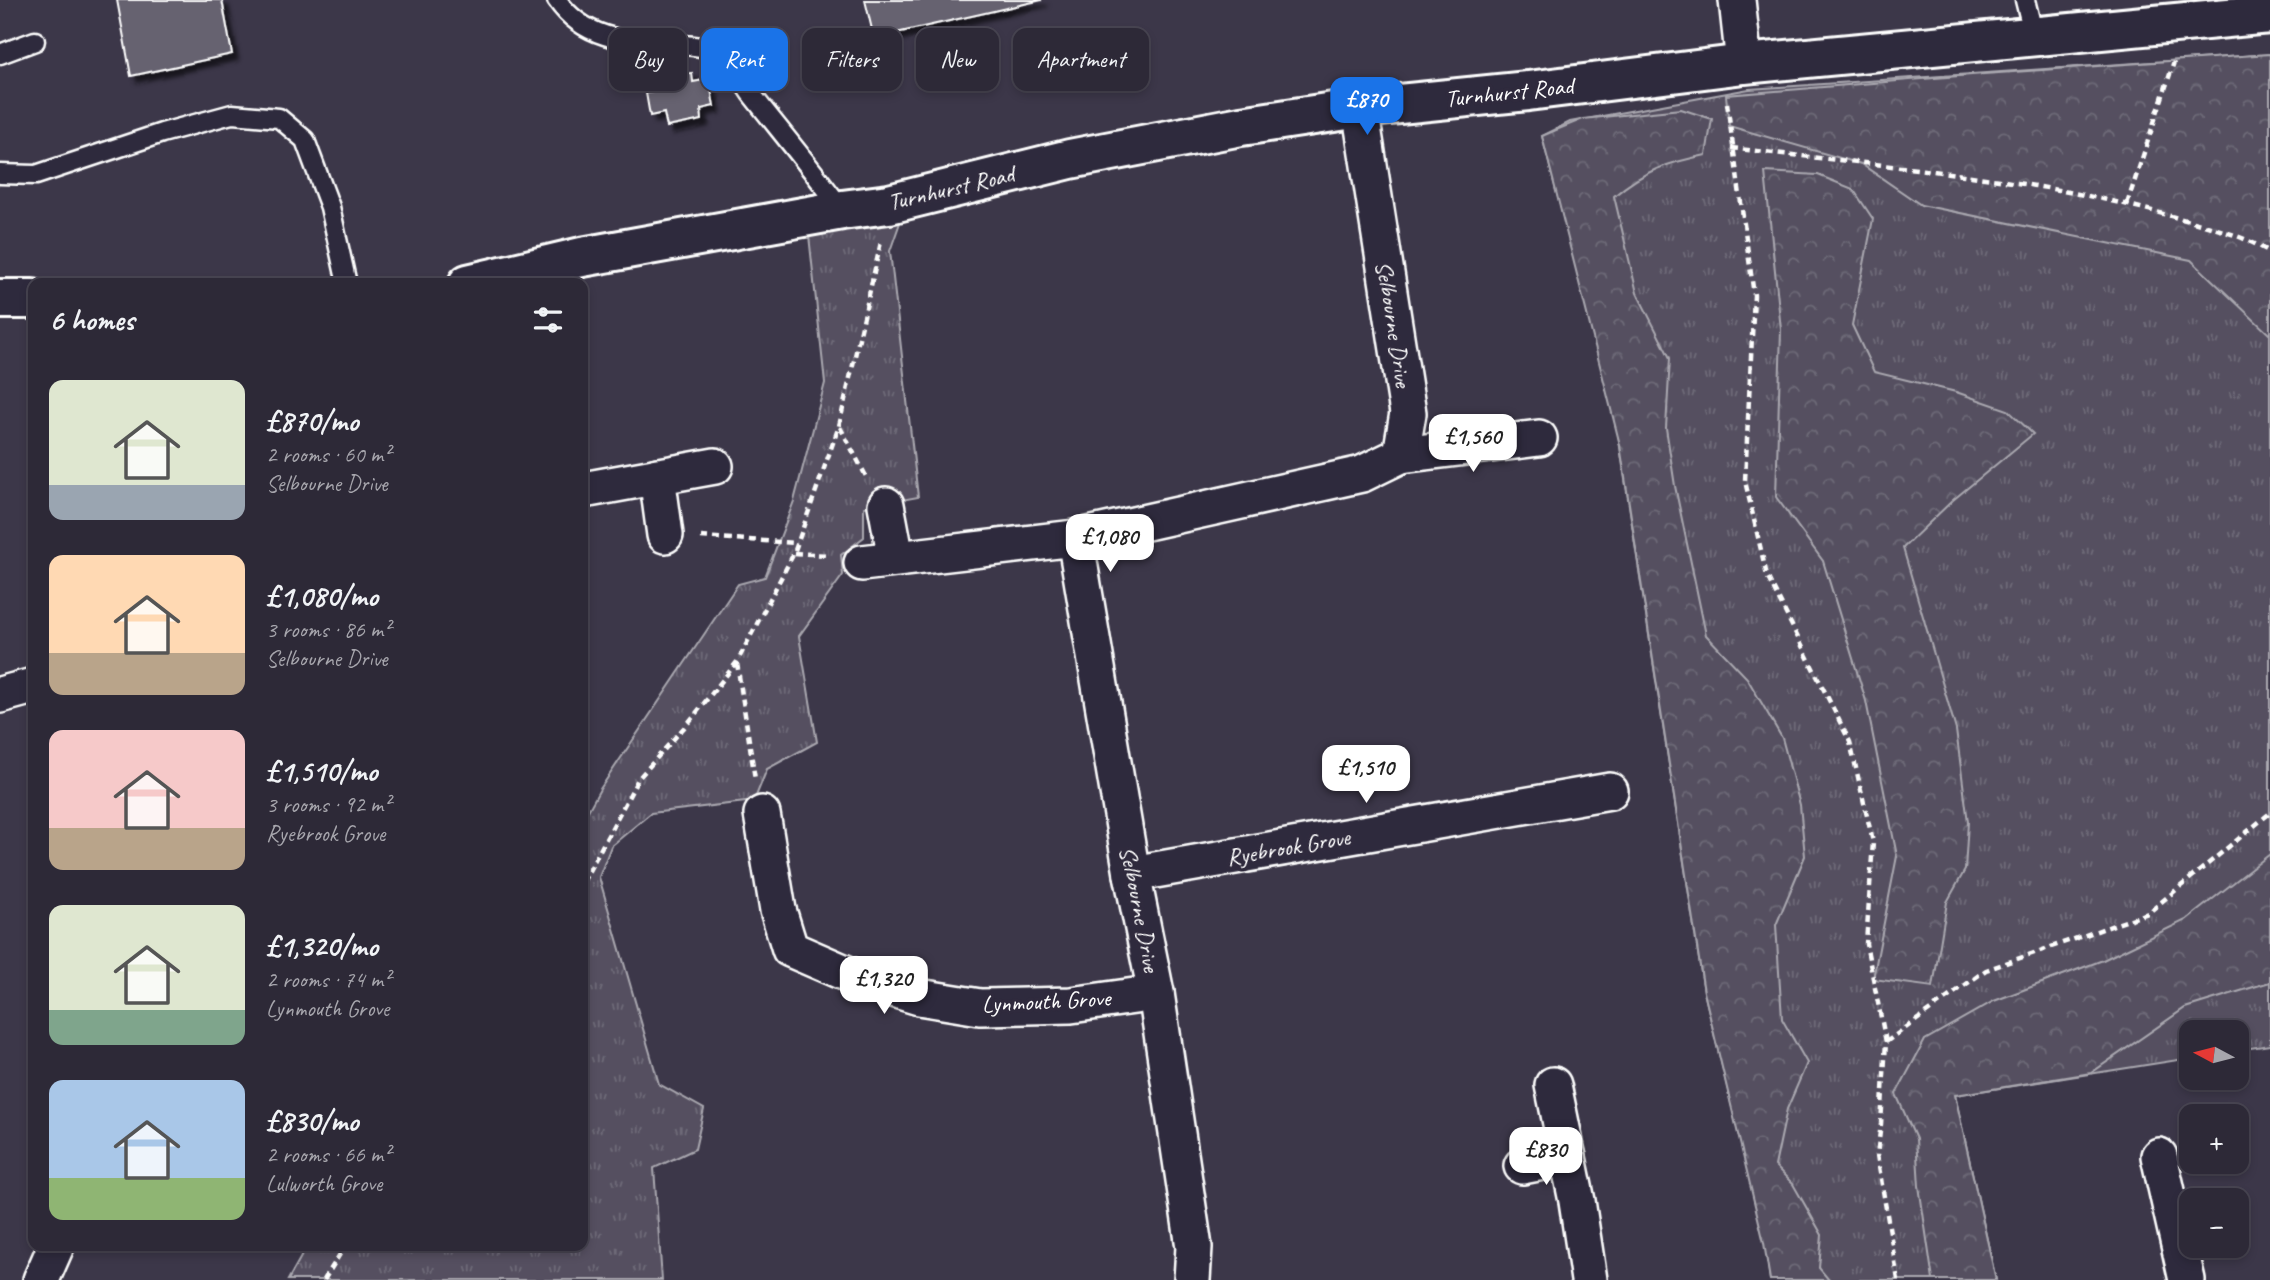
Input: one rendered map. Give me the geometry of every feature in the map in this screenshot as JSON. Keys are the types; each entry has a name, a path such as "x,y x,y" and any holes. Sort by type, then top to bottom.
{"street":[{"path":"1733,66 1737,0"},
{"name":"Turnhurst Road","path":"493,278 582,257 842,209 890,204 1070,159 1241,126 1360,108 1733,66 2270,14"},
{"name":"Selbourne Drive","path":"1360,108 1409,413 1401,455"},
{"path":"0,299 28,299"},
{"path":"862,563 1075,538 1362,474 1401,455 1539,438"},
{"path":"588,489 715,466"},
{"path":"657,477 665,535"},
{"path":"886,505 896,558"},
{"name":"Selbourne Drive","path":"1075,538 1132,874 1156,993 1195,1247 1192,1280"},
{"path":"0,695 28,687"},
{"name":"Ryebrook Grove","path":"1132,874 1610,791"},
{"name":"Lynmouth Grove","path":"762,814 778,910 790,949 870,982 919,997 980,1007 1071,1005 1156,993"},
{"path":"1553,1085 1589,1280"},
{"path":"2159,1156 2187,1280"},
{"path":"1522,1166 1568,1157"},
{"path":"41,1280 54,1251"}],"lane":[{"path":"557,0 566,13 590,31 618,39 699,46 724,55 740,80 810,165 842,209"},
{"path":"2025,0 2034,36"},
{"path":"0,54 35,41"},
{"path":"0,174 36,175 162,133 232,114 279,118 305,140 330,207 345,278"}],"path":[{"path":"2127,204 2188,22"},
{"path":"1733,66 1731,148 1754,295 1745,481 1767,576 1850,742 1873,842 1866,944 1886,1042 1877,1155 1898,1280"},
{"path":"1731,148 2032,185 2127,204 2213,228 2250,241 2270,252"},
{"path":"588,873 638,779 689,722 737,662 797,543 839,426 890,204"},
{"path":"839,426 861,470 886,505"},
{"path":"665,535 797,543"},
{"path":"737,662 748,744 762,814"},
{"path":"1886,1042 1986,970 2148,913 2270,813"},
{"path":"324,1280 342,1251"}],"green space":[{"path":"2270,54 2270,1045 2249,1048 2249,1020 2179,1020 2179,1060 1955,1095 1996,1280 1770,1280 1765,1243 1704,992 1616,421 1542,136 1570,122 1749,89"},
{"path":"2270,54 2270,335 2191,260 1921,205 1861,164 1729,126 1726,95"},
{"path":"1681,109 1712,119 1706,155 1657,169 1614,196 1637,293 1670,358 1666,428 1675,486 1706,635 1747,678 1782,738 1800,805 1805,856 1776,925 1782,1019 1807,1063 1787,1109 1775,1166 1793,1184 1822,1235 1819,1268 1829,1280 1770,1280 1764,1243 1704,992 1620,445 1542,136 1583,119"},
{"path":"1765,172 1818,175 1853,189 1873,219 1852,325 1874,372 1956,392 2008,410 2033,434 1953,500 1903,548 1956,730 1968,822 1965,870 1947,902 1933,987 1873,979 1897,856 1866,701 1823,561 1776,497 1781,330"},
{"path":"908,200 890,251 918,497 864,507 864,537 841,555 843,575 799,636 817,742 767,769 754,801 651,813 611,846 599,877 659,1084 704,1109 695,1149 654,1168 662,1280 288,1280 304,1251 588,1251 588,811 738,584 765,577 794,501 825,383 807,217"},
{"path":"2270,854 2270,982 2185,1008 2091,1073 1955,1095 1996,1280 1933,1280 1919,1186 1916,1139 1896,1094 1925,1040 1994,1001 2103,960 2186,920"}],"building":[{"path":"117,0 222,0 232,54 131,76"},
{"path":"865,0 1042,0 902,32 902,28 872,28"},
{"path":"692,73 693,82 701,80 701,91 711,91 714,106 701,109 702,120 667,127 664,113 650,116 646,93 687,91 687,74"}]}
